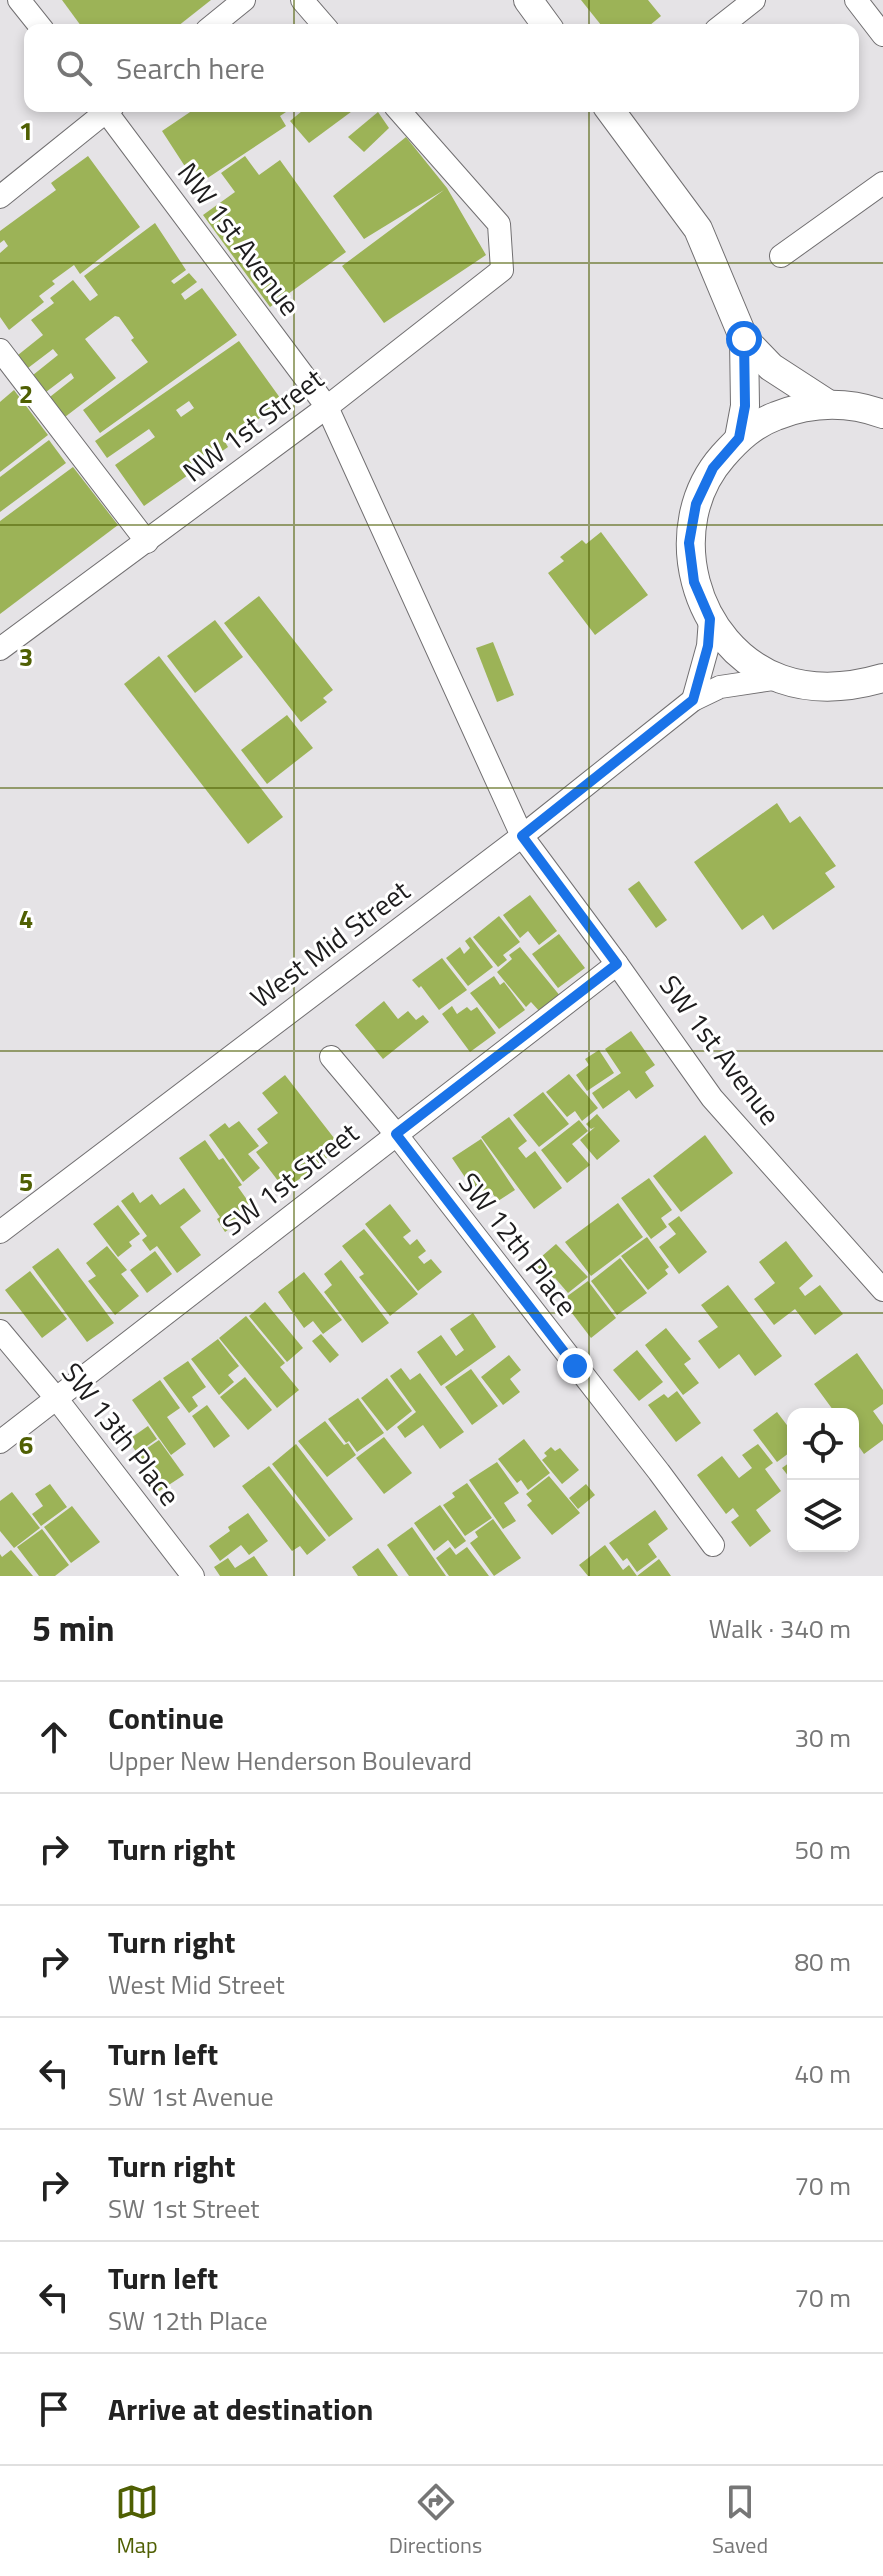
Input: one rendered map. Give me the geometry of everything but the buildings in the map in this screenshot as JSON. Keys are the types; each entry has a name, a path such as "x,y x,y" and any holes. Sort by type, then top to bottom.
{"street":[{"path":"19,0 38,24"},
{"path":"214,24 244,0"},
{"path":"302,0 323,24"},
{"path":"528,0 546,24"},
{"path":"724,24 754,0"},
{"path":"856,0 883,35"},
{"path":"0,197 102,112"},
{"name":"NW 1st Avenue","path":"110,112 327,407 522,836"},
{"name":"NW 1st Street","path":"0,649 327,407 502,270 499,224 400,112"},
{"path":"611,112 698,229 744,339 771,367 828,404"},
{"path":"781,256 883,183"},
{"path":"739,438 745,406 744,339"},
{"path":"0,350 147,542"},
{"path":"883,414 864,407 828,404 796,408 766,420 739,438 713,468 696,504 689,543 694,582 710,619 729,644 753,664 780,678 818,687 856,686 883,678"},
{"path":"693,700 708,646 710,619"},
{"name":"West Mid Street","path":"0,1232 522,836 693,700 720,687 780,678"},
{"name":"SW 1st Avenue","path":"522,836 712,1098 883,1290"},
{"name":"SW 1st Street","path":"0,1442 617,964"},
{"name":"SW 12th Place","path":"331,1057 396,1134 713,1545"},
{"name":"SW 13th Place","path":"0,1331 56,1398 193,1576"}],"route":[{"path":"575,1366 396,1134 617,964 522,836 693,700 708,646 710,619 694,582 689,543 696,504 713,468 739,438 745,406 744,339"}]}
